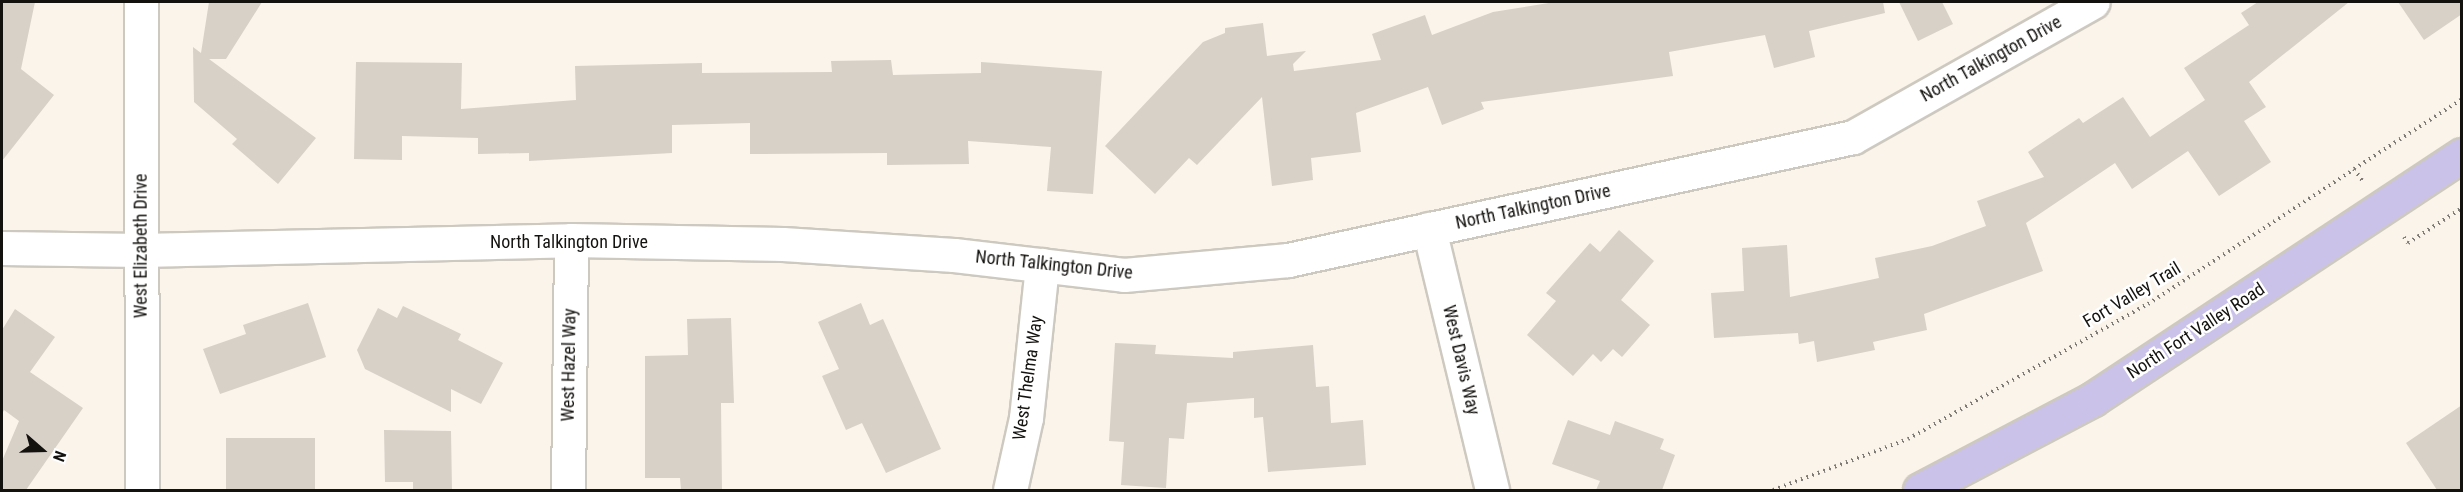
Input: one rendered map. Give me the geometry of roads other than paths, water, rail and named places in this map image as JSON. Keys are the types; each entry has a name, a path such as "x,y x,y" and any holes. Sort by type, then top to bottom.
{"main road":[{"name":"North Fort Valley Road","path":"1920,490 2093,399 2462,155"}],"street":[{"name":"West Elizabeth Drive","path":"141,2 142,490"},
{"name":"North Talkington Drive","path":"2,248 141,250 571,240 783,244 1124,274 1288,260 1853,137 2093,2"},
{"name":"West Davis Way","path":"1430,229 1492,490"},
{"name":"West Hazel Way","path":"567,490 571,240"},
{"name":"West Thelma Way","path":"1010,490 1026,418 1042,265"}]}
